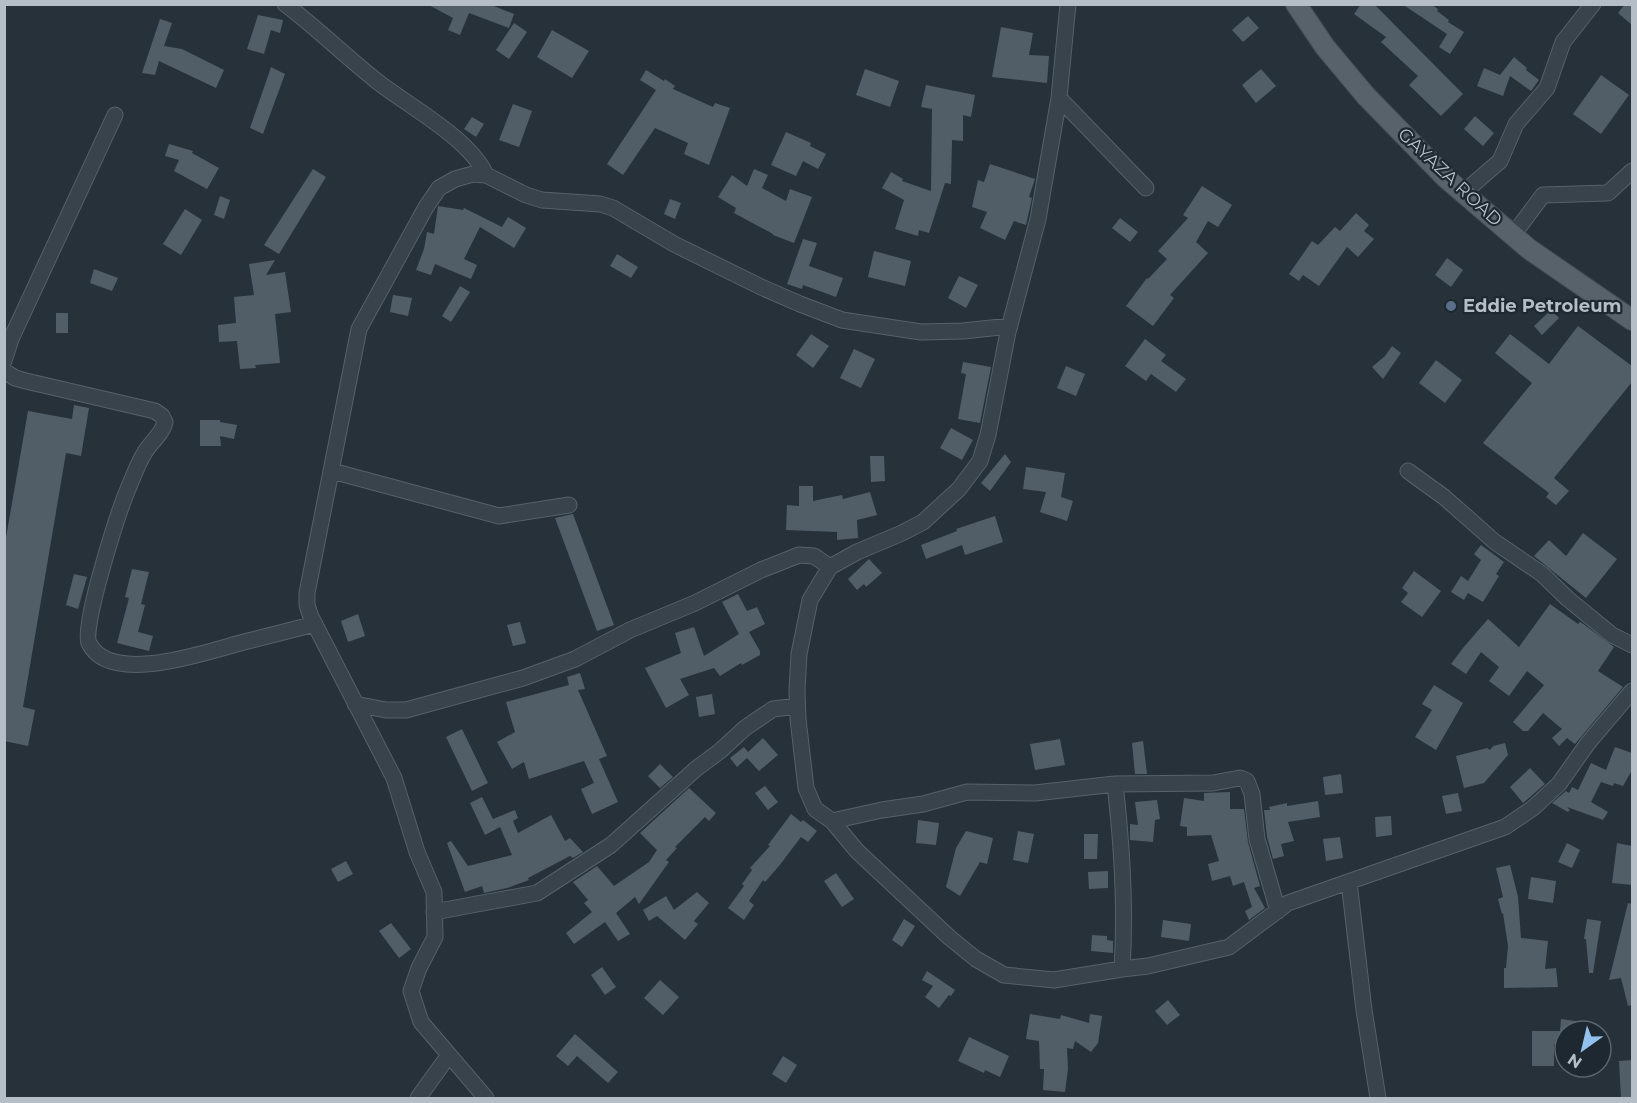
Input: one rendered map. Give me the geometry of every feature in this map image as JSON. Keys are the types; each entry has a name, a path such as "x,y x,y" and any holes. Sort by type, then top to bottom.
{"main road":[{"name":"GAYAZA ROAD","path":"1296,4 1325,46 1366,96 1447,179 1529,249 1632,320"}],"street":[{"path":"285,4 378,81 460,142 480,163 486,175"},
{"path":"1068,4 1059,98 1038,219 1010,326 988,435 980,461 953,496 923,522 830,567 810,600 799,654 797,706 806,788 815,809 832,821 857,851 950,938 976,959 1004,975 1054,981 1166,963 1229,947 1288,903 1505,827 1533,808 1559,784 1588,743 1632,691"},
{"path":"1463,193 1500,161 1516,124 1547,88 1563,42 1593,4"},
{"path":"1059,98 1146,188"},
{"path":"4,361 11,339 115,115"},
{"path":"1513,235 1543,195 1608,193 1632,171"},
{"path":"486,1098 421,1022 411,991 419,968 435,937 434,892 417,852 394,778 307,605 307,593 358,337 366,314 426,207 439,188 455,179 473,174 486,175 526,195 542,200 600,204 613,208 674,244 761,287 842,320 921,332 963,331 1010,326"},
{"path":"4,371 15,378 26,381 155,411 162,416 165,422 135,472 108,550 87,627 87,642 97,654 117,663 178,661 315,624"},
{"path":"332,471 500,516 569,505"},
{"path":"1408,471 1444,497 1495,542 1542,574 1612,635 1632,645"},
{"path":"355,704 386,710 406,710 523,678 575,659 630,630 799,555 814,556 830,567"},
{"path":"434,912 537,893 610,845 745,728 773,710 797,706"},
{"path":"832,821 923,804 967,792 1035,793 1115,784 1213,783 1240,778 1247,781 1252,794 1257,839 1278,911"},
{"path":"1115,784 1120,820 1124,938 1122,969"},
{"path":"1349,882 1364,1010 1378,1098"},
{"path":"418,1098 449,1055"}],"building":[{"path":"427,4 489,4 514,14 509,28 469,13 460,35 448,30 453,18"},
{"path":"1361,4 1374,4 1463,94 1441,116 1409,85 1418,76 1381,42 1386,37 1354,14"},
{"path":"1402,4 1432,5 1449,20 1448,22 1464,32 1450,54 1439,47 1447,34"},
{"path":"1625,4 1632,4 1632,25 1618,13"},
{"path":"258,15 283,20 280,33 271,30 264,54 247,49"},
{"path":"1248,16 1259,28 1243,42 1232,30"},
{"path":"160,19 172,23 164,46 182,49 224,70 216,88 159,61 155,75 142,73"},
{"path":"514,23 527,32 509,59 496,50"},
{"path":"1001,27 1033,33 1029,55 1049,56 1047,83 992,77"},
{"path":"552,30 589,51 572,78 537,57"},
{"path":"1514,57 1539,80 1531,91 1510,76 1503,96 1477,86 1484,68 1500,75"},
{"path":"271,67 285,74 263,134 250,128"},
{"path":"865,69 899,81 890,107 856,95"},
{"path":"1261,69 1276,86 1256,103 1242,85"},
{"path":"646,70 675,86 673,89 713,107 715,103 730,108 709,165 684,154 688,143 655,128 623,175 607,164 656,90 640,80"},
{"path":"1601,75 1629,95 1601,134 1573,114"},
{"path":"926,85 975,95 971,117 963,115 963,141 952,140 951,184 945,183 929,233 919,230 918,236 895,229 904,200 882,188 891,172 903,179 902,181 931,191 932,109 921,107"},
{"path":"513,104 532,111 519,147 499,140"},
{"path":"1475,116 1494,133 1483,146 1464,129"},
{"path":"472,117 484,124 476,137 464,129"},
{"path":"786,132 811,143 810,146 826,154 818,169 803,161 796,176 771,165"},
{"path":"169,144 193,151 192,153 219,168 207,189 174,171 179,160 165,156"},
{"path":"990,164 1035,179 1029,197 1032,198 1026,225 1014,221 1005,240 980,228 987,212 972,207 978,180 984,182"},
{"path":"313,169 326,177 279,254 264,245"},
{"path":"754,169 768,175 762,188 786,201 790,189 812,197 794,243 773,235 734,213 736,208 718,197 732,175 747,186"},
{"path":"1202,186 1232,205 1218,227 1208,221 1196,242 1208,253 1170,295 1174,298 1153,326 1126,306 1147,278 1167,259 1158,251 1188,218 1183,215"},
{"path":"220,196 230,200 224,219 214,215"},
{"path":"670,199 681,203 675,219 664,214"},
{"path":"438,206 463,210 464,208 502,227 508,217 526,228 514,248 480,227 464,259 477,265 471,279 435,264 431,275 416,270 424,249 427,232 434,234"},
{"path":"185,209 202,220 181,255 163,244"},
{"path":"1356,213 1369,225 1364,231 1374,239 1358,257 1347,247 1319,286 1303,275 1299,281 1289,274 1312,241 1318,245 1335,227 1340,231"},
{"path":"1120,218 1138,232 1130,242 1112,228"},
{"path":"803,239 817,243 809,266 843,278 836,297 803,285 802,289 787,284"},
{"path":"874,251 911,261 905,286 868,277"},
{"path":"617,254 638,267 631,278 610,266"},
{"path":"1447,258 1463,270 1451,287 1435,275"},
{"path":"275,260 266,275 285,272 291,312 275,314 280,363 240,369 237,341 219,342 218,325 236,323 234,297 254,295 249,264"},
{"path":"94,269 118,278 112,291 90,283"},
{"path":"959,276 978,285 966,308 948,298"},
{"path":"460,286 470,292 451,322 442,316"},
{"path":"393,295 412,298 408,316 390,312"},
{"path":"1551,310 1559,318 1542,335 1534,326"},
{"path":"56,313 68,313 68,333 56,333"},
{"path":"1578,326 1632,366 1632,382 1554,478 1569,491 1556,505 1546,497 1549,493 1483,443 1532,383 1495,353 1510,334 1549,364"},
{"path":"811,334 829,346 813,368 796,355"},
{"path":"1145,339 1166,355 1161,361 1186,379 1176,392 1151,374 1146,381 1125,366"},
{"path":"1392,346 1401,353 1383,379 1372,367 1385,356"},
{"path":"854,349 875,359 861,388 840,378"},
{"path":"1436,360 1462,380 1445,403 1419,383"},
{"path":"963,362 991,367 980,423 958,419 966,374 961,373"},
{"path":"1066,366 1085,374 1076,396 1057,388"},
{"path":"74,405 89,408 81,456 66,453 23,707 35,710 28,746 4,741 4,549 28,411 72,419"},
{"path":"200,420 220,420 220,422 237,425 234,439 220,436 221,446 200,446"},
{"path":"951,428 973,440 962,460 940,448"},
{"path":"1005,454 1011,462 990,491 981,483"},
{"path":"870,456 884,456 885,481 871,482"},
{"path":"1026,467 1065,473 1061,497 1073,501 1067,521 1040,512 1046,492 1023,489"},
{"path":"799,486 813,486 813,501 842,495 843,499 870,492 877,515 857,520 858,538 837,540 837,532 786,530 787,505 799,506"},
{"path":"573,514 614,625 597,631 555,518"},
{"path":"995,516 1003,542 965,555 962,545 926,559 921,545 957,531 956,529"},
{"path":"1583,533 1617,559 1586,598 1534,556 1549,540 1566,556"},
{"path":"1481,545 1504,562 1496,574 1499,576 1483,602 1468,593 1464,600 1451,592 1461,576 1468,581 1481,560 1474,554"},
{"path":"869,559 882,573 866,587 864,584 857,590 848,579"},
{"path":"132,569 149,572 141,604 145,605 138,632 153,636 149,651 117,643 129,598 125,597"},
{"path":"1414,571 1441,591 1422,617 1401,602 1408,593 1402,588"},
{"path":"74,574 87,577 78,609 66,605"},
{"path":"738,594 747,611 757,607 765,624 749,632 760,655 720,676 714,668 680,679 689,695 666,708 645,668 681,653 675,633 694,627 704,656 739,634 722,602"},
{"path":"1550,604 1578,624 1582,623 1614,647 1598,671 1623,687 1575,744 1567,738 1559,746 1552,738 1562,729 1543,713 1528,731 1523,731 1513,722 1544,685 1527,671 1509,696 1489,681 1499,667 1481,652 1466,674 1451,664 1488,619 1519,647"},
{"path":"358,614 365,636 348,642 341,621"},
{"path":"520,622 526,643 513,646 507,625"},
{"path":"580,673 585,689 578,690 607,756 599,759 618,802 592,814 581,789 594,783 584,761 529,779 524,762 512,769 497,742 515,732 506,702 569,685 567,677"},
{"path":"1434,685 1463,703 1436,750 1415,737 1432,710 1422,704"},
{"path":"712,694 715,714 699,717 696,697"},
{"path":"462,729 488,783 472,791 446,737"},
{"path":"763,738 778,755 759,771 747,758 737,767 730,758 744,747 748,752"},
{"path":"1060,739 1065,765 1035,770 1030,744"},
{"path":"1143,741 1147,774 1135,774 1132,743"},
{"path":"1505,743 1508,755 1484,783 1464,788 1456,756 1487,748 1490,750 1493,746"},
{"path":"1615,747 1632,753 1632,770 1623,786 1601,782 1591,802 1608,812 1603,820 1567,807 1570,810 1568,812 1552,803 1566,791 1569,793 1572,787 1578,790 1591,763 1606,770"},
{"path":"660,764 673,777 660,788 648,776"},
{"path":"1530,768 1545,784 1523,803 1510,787"},
{"path":"1341,774 1343,793 1325,795 1323,777"},
{"path":"765,786 778,802 768,810 755,793"},
{"path":"689,788 716,813 709,821 705,817 675,847 677,848 666,860 669,862 639,904 635,897 616,913 630,934 618,941 605,922 574,944 566,933 592,912 584,903 588,900 573,882 597,866 614,886 649,862 657,850 640,833"},
{"path":"1230,792 1230,809 1244,809 1248,842 1260,886 1254,888 1265,908 1249,920 1245,911 1252,907 1244,882 1233,886 1230,876 1212,881 1208,864 1219,861 1211,835 1187,836 1187,827 1180,826 1184,798 1204,801 1204,793"},
{"path":"1458,793 1462,811 1446,814 1442,796"},
{"path":"482,797 493,819 515,810 518,818 513,821 518,833 551,815 565,841 570,838 583,852 573,858 570,856 528,878 529,880 507,888 484,893 482,886 465,892 447,843 451,841 468,866 512,855 500,827 485,835 470,803"},
{"path":"1157,800 1160,819 1155,820 1153,842 1130,840 1130,824 1138,825 1135,802"},
{"path":"1318,801 1320,817 1288,822 1294,841 1281,844 1284,856 1273,859 1267,837 1264,810 1287,803 1287,806"},
{"path":"791,814 817,831 808,842 801,837 765,882 763,880 749,901 754,905 744,920 728,908 744,886 742,884 752,870 750,868 770,846 768,845"},
{"path":"1391,816 1392,835 1376,837 1375,817"},
{"path":"918,820 939,823 936,845 916,843"},
{"path":"966,831 993,838 987,864 980,862 960,896 946,887 956,848"},
{"path":"1018,831 1034,834 1028,863 1013,860"},
{"path":"1084,834 1098,834 1097,859 1084,859"},
{"path":"1340,837 1343,858 1326,861 1323,839"},
{"path":"1567,843 1580,850 1572,868 1558,862"},
{"path":"1617,843 1632,846 1632,885 1612,883"},
{"path":"346,861 353,874 338,882 331,869"},
{"path":"1510,865 1518,897 1521,938 1548,941 1545,969 1556,968 1558,987 1504,988 1504,968 1506,968 1508,946 1503,913 1498,899 1503,897 1496,868"},
{"path":"1108,871 1108,888 1089,889 1088,872"},
{"path":"836,873 854,899 842,907 824,881"},
{"path":"1531,877 1556,881 1553,903 1528,899"},
{"path":"697,892 709,903 694,921 698,924 685,940 657,916 649,921 643,910 666,896 674,910"},
{"path":"1628,903 1632,904 1632,1005 1628,1006 1621,978 1609,980"},
{"path":"904,919 915,926 902,947 892,940"},
{"path":"1587,919 1601,921 1593,973 1589,973 1586,939 1584,939"},
{"path":"1163,920 1191,924 1189,941 1161,937"},
{"path":"391,923 411,949 399,958 379,931"},
{"path":"1092,935 1107,936 1107,940 1113,941 1113,953 1091,951"},
{"path":"602,967 616,987 605,995 591,975"},
{"path":"927,971 955,990 939,1008 925,997 933,986 922,980"},
{"path":"660,980 679,997 663,1015 644,998"},
{"path":"1168,1000 1180,1015 1167,1025 1155,1011"},
{"path":"1030,1014 1060,1019 1061,1015 1089,1023 1090,1014 1102,1016 1098,1043 1091,1052 1075,1041 1073,1049 1067,1048 1068,1069 1065,1092 1043,1090 1044,1069 1040,1069 1039,1041 1026,1039"},
{"path":"1532,1031 1553,1031 1553,1066 1532,1066"},
{"path":"575,1034 618,1072 608,1083 577,1056 568,1066 556,1056"},
{"path":"969,1037 1009,1056 1000,1077 985,1070 984,1073 958,1061"},
{"path":"783,1056 797,1065 786,1083 772,1074"},
{"path":"1632,1060 1632,1098 1621,1098 1619,1061"}],"place":[{"name":"Eddie Petroleum","path":"1451,306"}]}
